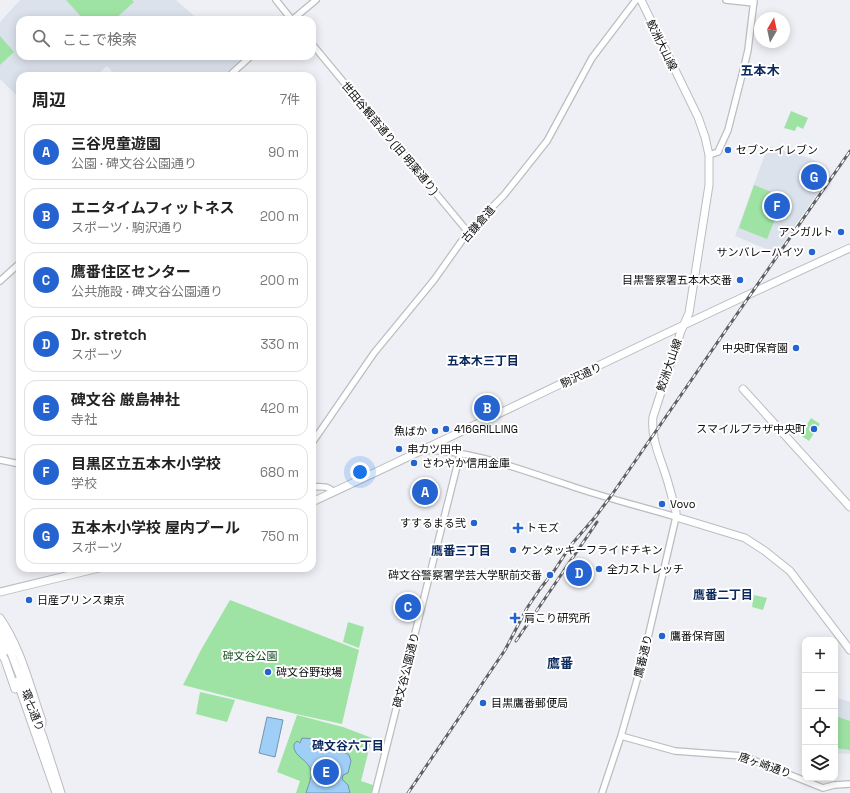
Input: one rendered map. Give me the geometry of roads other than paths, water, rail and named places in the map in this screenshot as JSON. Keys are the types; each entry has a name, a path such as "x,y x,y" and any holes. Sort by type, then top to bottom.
{"main road":[{"name":"鮫洲大山線","path":"641,0 698,117 709,155 708,192 690,313 655,406 652,428 658,455 667,479 676,512 676,517"},
{"name":"駒沢通り","path":"316,500 424,450 495,414 685,324 850,248"},
{"path":"743,389 850,507"},
{"path":"676,517 745,538 765,551 790,571 850,650"},
{"path":"0,592 82,572"},
{"path":"0,618 10,635 19,656 42,721 39,735 28,726 5,660 0,651"},
{"name":"環七通り","path":"0,628 5,637 39,735 56,793"},
{"name":"環七通り","path":"0,638 61,793"}],"street":[{"path":"276,0 289,16"},
{"path":"297,16 316,0"},
{"name":"古鎌倉道","path":"316,437 374,353 434,280 468,232 504,195 546,141 592,58 636,0"},
{"path":"709,155 718,152 728,130 747,55 754,2 726,0"},
{"name":"世田谷観音通り(旧 明薬通り)","path":"316,49 468,232"},
{"path":"233,72 247,60"},
{"path":"0,281 16,267"},
{"path":"424,450 439,450 497,461 593,493 676,517"},
{"name":"碑文谷公園通り","path":"375,793 460,454"},
{"path":"0,460 16,463"},
{"path":"316,487 326,487 333,492"},
{"name":"鷹番通り","path":"602,793 621,736 643,659 676,517"},
{"name":"唐ヶ崎通り","path":"621,736 675,751 743,756 823,788 834,785 850,784"}],"water":[{"path":"267,717 283,720 275,757 259,753"},
{"path":"302,738 316,739 332,748 336,747 349,755 351,761 348,773 343,775 342,779 348,785 350,793 306,793 311,771 310,767 298,755 294,748 294,744 297,741 300,743","holes":["325,765 331,767 339,773 338,778 324,780 318,777 318,769"]}],"railway":[{"path":"408,793 505,650 527,608 540,589 571,545 611,496 850,151"},
{"path":"516,641 597,522"}],"place":[{"name":"セブン-イレブン","path":"728,150"},
{"name":"五本木小学校 屋内プール","path":"814,177"},
{"name":"目黒区立五本木小学校","path":"777,206"},
{"name":"アンガルト","path":"841,232"},
{"name":"サンバレーハイツ","path":"812,252"},
{"name":"目黒警察署五本木交番","path":"740,280"},
{"name":"中央町保育園","path":"796,348"},
{"name":"エニタイムフィットネス","path":"487,408"},
{"name":"416GRILLING","path":"446,429"},
{"name":"スマイルプラザ中央町","path":"814,429"},
{"name":"魚ばか","path":"435,431"},
{"name":"串カツ田中","path":"399,449"},
{"name":"さわやか信用金庫","path":"414,463"},
{"name":"三谷児童遊園","path":"425,492"},
{"name":"Vovo","path":"662,504"},
{"name":"すするまる弐","path":"474,523"},
{"name":"トモズ","path":"518,528"},
{"name":"ケンタッキーフライドチキン","path":"513,550"},
{"name":"全力ストレッチ","path":"599,569"},
{"name":"Dr. stretch","path":"579,573"},
{"name":"碑文谷警察署学芸大学駅前交番","path":"550,575"},
{"name":"日産プリンス東京","path":"29,600"},
{"name":"鷹番住区センター","path":"408,607"},
{"name":"肩こり研究所","path":"515,618"},
{"name":"鷹番保育園","path":"662,636"},
{"name":"碑文谷野球場","path":"268,672"},
{"name":"目黒鷹番郵便局","path":"483,703"},
{"name":"碑文谷 厳島神社","path":"326,772"}],"district":[{"name":"五本木","path":"760,70"},
{"name":"五本木三丁目","path":"483,361"},
{"name":"鷹番三丁目","path":"461,551"},
{"name":"鷹番二丁目","path":"723,595"},
{"name":"鷹番","path":"560,663"},
{"name":"碑文谷六丁目","path":"348,746"}],"park label":[{"name":"碑文谷公園","path":"250,656"}]}
